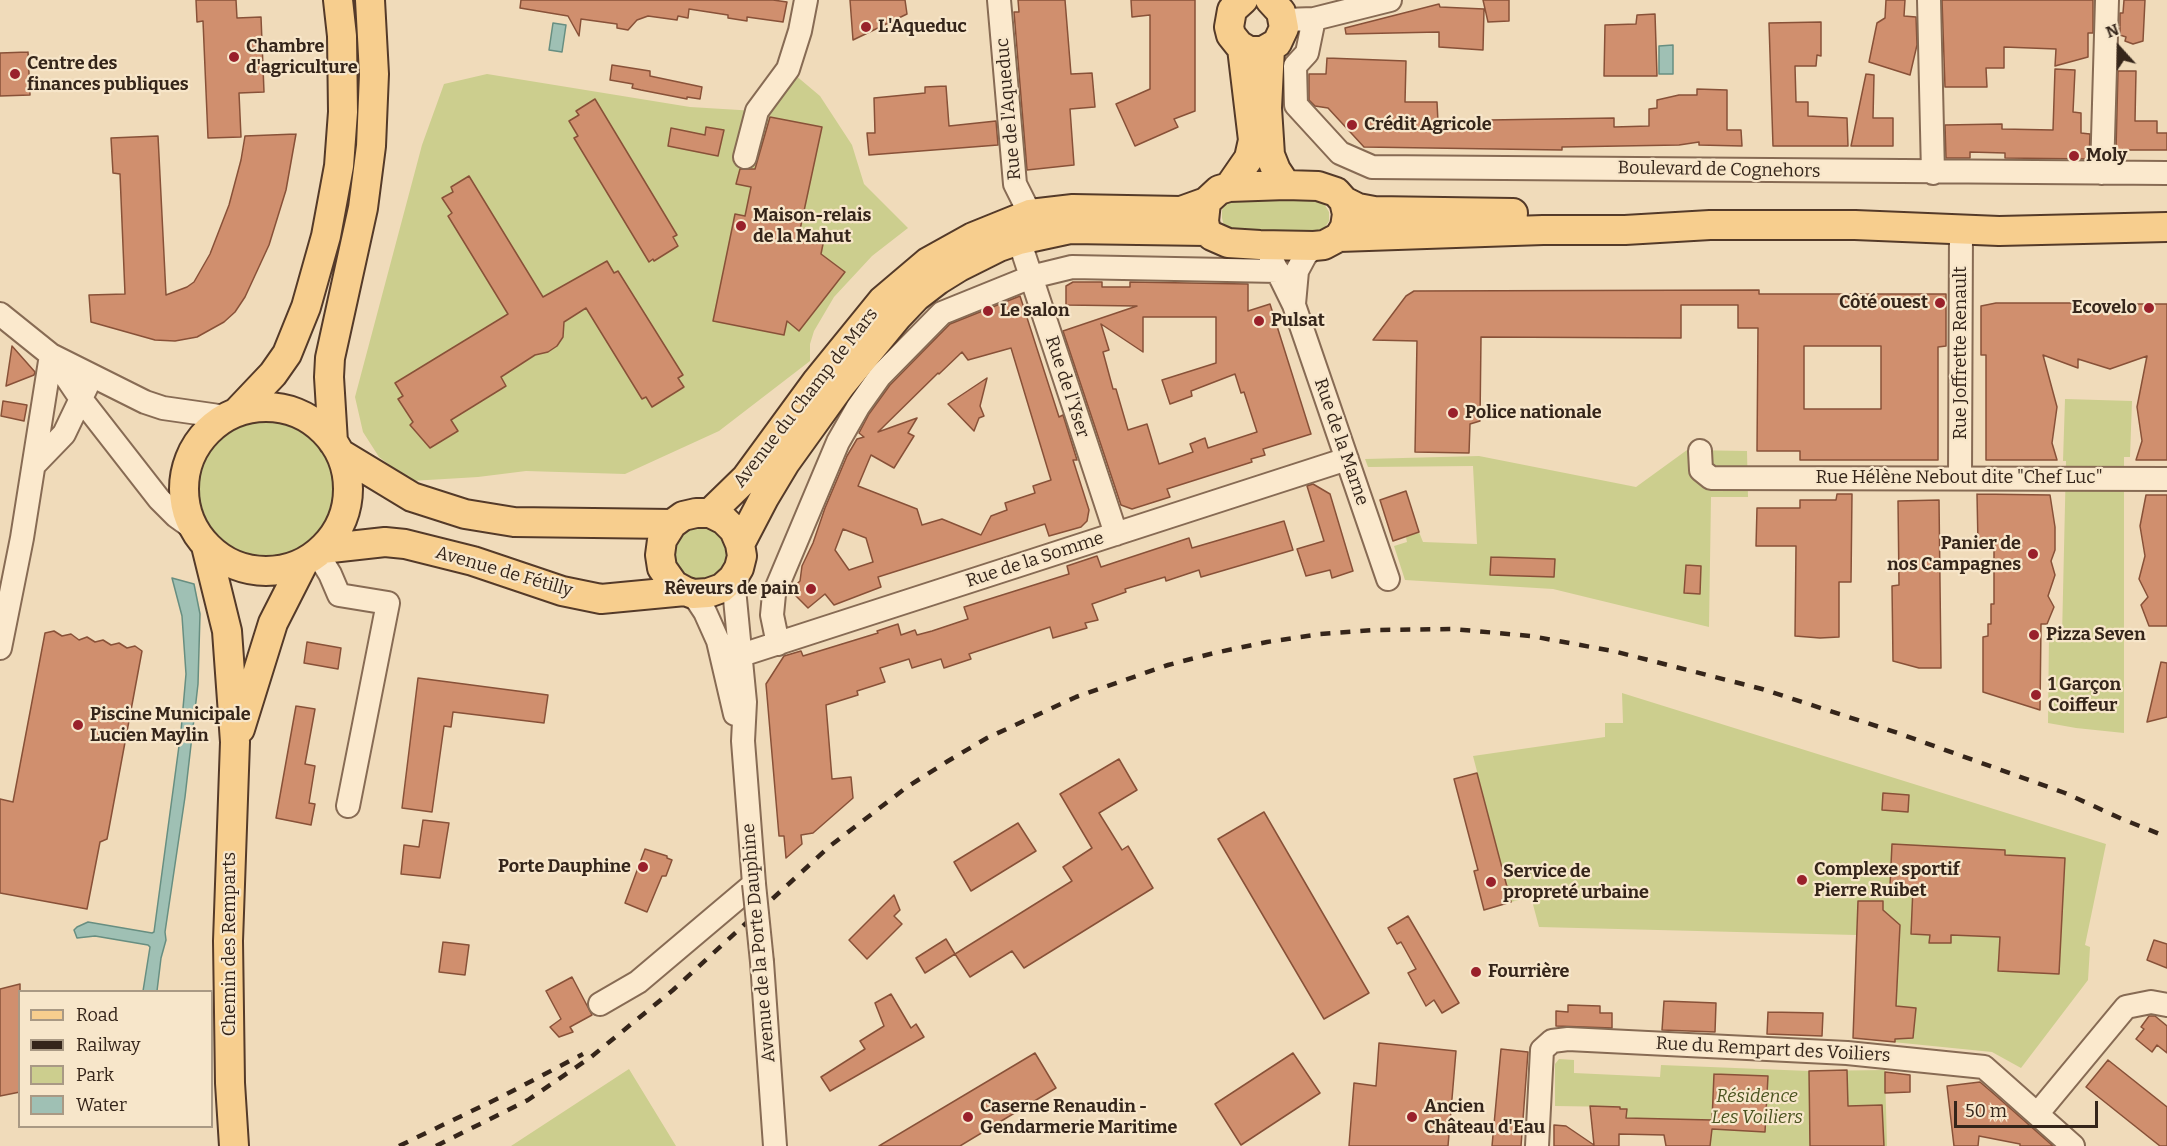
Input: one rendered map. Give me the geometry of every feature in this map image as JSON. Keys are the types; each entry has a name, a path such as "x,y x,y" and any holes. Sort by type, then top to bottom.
{"main road":[{"path":"338,0 342,46 343,112 339,166 326,236 306,308 287,354 273,374 232,414 211,427 199,441 187,466 183,493 186,512 200,538 219,557 251,570 286,569 314,555 334,535 347,502 348,485 337,448 329,377 330,358 363,208 371,146 374,74 370,0"},
{"path":"1243,0 1232,10 1229,27 1231,35 1256,48"},
{"path":"1256,48 1281,36 1277,10"},
{"path":"1256,48 1267,108 1270,155 1286,185"},
{"path":"1256,48 1253,140 1249,158 1240,173 1217,195 1204,221 1206,231 1212,237 1228,243 1260,245 1543,230 1625,230 1710,225 1855,225 1999,231 2167,227"},
{"name":"Avenue du Champ de Mars","path":"710,513 746,478 817,381 882,301 903,281 943,253 972,237 1030,214 1073,209 1181,210 1217,195 1286,185 1327,188 1336,192 1344,201"},
{"path":"1344,201 1358,208 1374,211 1626,214 1710,225"},
{"path":"1327,242 1345,227 1347,214 1344,201"},
{"path":"1855,225 1903,213 2157,212 2167,214"},
{"name":"Avenue du Champ de Mars","path":"741,544 785,463 841,385 916,297 959,267 999,247 1019,240 1070,229 1206,231"},
{"path":"232,414 256,407 276,407 293,411 322,429 337,448 412,497 465,514 514,522 672,524"},
{"path":"710,513 724,520 734,530 741,544 740,562 733,578 722,588 708,593 689,592 674,585 667,577 661,561 662,540 672,524 683,516 710,513"},
{"name":"Chemin des Remparts","path":"200,538 227,631 235,742 228,941 230,1083 234,1146"},
{"name":"Avenue de Fétilly","path":"314,555 385,542 405,544 473,561 562,591 601,599 689,592"},
{"name":"Chemin des Remparts","path":"235,742 273,623 314,555"}],"street":[{"path":"745,157 756,111 788,69 800,31 806,0"},
{"name":"Rue de l'Aqueduc","path":"999,0 1015,184 1030,214"},
{"path":"1277,10 1314,19 1390,0"},
{"path":"1929,0 1933,173"},
{"path":"2102,173 2107,0"},
{"path":"1267,108 1296,105 1295,66 1307,53 1314,19"},
{"name":"Boulevard de Cognehors","path":"1296,105 1340,153 1372,167 2167,173"},
{"name":"Rue Joffrette Renault","path":"1960,478 1961,229"},
{"name":"Rue de l'Yser","path":"1019,240 1116,534"},
{"name":"Rue de la Marne","path":"1294,305 1297,271 1305,256 1327,242"},
{"name":"Rue de la Marne","path":"1260,245 1278,271 1294,305 1388,579"},
{"path":"778,644 772,615 774,594 838,442 858,407 880,376 942,313 1031,277 1072,267 1278,271"},
{"path":"0,314 51,355 145,402 163,408 232,414"},
{"path":"51,355 81,399 159,499 200,538"},
{"path":"0,648 35,464 51,355"},
{"path":"35,464 64,434 92,375"},
{"path":"64,434 78,428 108,434"},
{"name":"Rue Hélène Nebout dite \"Chef Luc\"","path":"1700,451 1701,470 1711,478 2167,479"},
{"name":"Rue de la Somme","path":"732,658 1347,459"},
{"path":"314,555 330,574 339,595 388,603 348,806"},
{"name":"Avenue de la Porte Dauphine","path":"732,658 736,616 733,578"},
{"name":"Avenue de la Porte Dauphine","path":"689,592 732,658 745,702 744,741 775,1146"},
{"path":"600,1004 638,982 754,884"},
{"path":"2038,1113 2126,1007 2151,1002 2167,1005"},
{"name":"Rue du Rempart des Voiliers","path":"1537,1146 1542,1050 1552,1041 1568,1039 1847,1053 1984,1067 2073,1146"}],"green space":[{"path":"788,69 820,96 852,145 864,184 908,228 872,256 834,297 814,331 810,344 810,361 719,431 625,474 526,471 478,477 411,481 379,457 363,432 355,397 422,145 444,84 487,74 690,107 756,111"},
{"path":"1233,197 1321,199 1329,212 1329,221 1321,233 1231,233 1224,226 1222,210"},
{"path":"2065,399 2132,401 2130,457 2124,457 2124,733 2048,723 2049,637 2062,637"},
{"path":"269,418 296,424 308,430 318,439 327,449 333,461 339,488 333,515 327,527 318,537 308,546 296,552 269,558 242,552 230,546 220,537 211,527 205,515 199,488 205,461 211,449 220,439 230,430 242,424"},
{"path":"1687,450 1747,451 1748,497 1711,497 1709,627 1553,589 1405,580 1394,546 1407,542 1406,537 1419,532 1423,542 1477,544 1473,466 1368,467 1365,459 1479,456 1636,487"},
{"path":"705,524 723,536 728,554 722,570 714,577 704,581 693,581 674,569 671,543 679,531"},
{"name":"Complexe sportif Pierre Ruibet","path":"1622,693 2106,844 2085,945 2090,947 2088,980 2021,1068 1992,1052 1853,1038 1856,935 1539,927 1531,897 1511,902 1473,756 1605,737 1605,723 1623,723"},
{"name":"Résidence Les Voiliers","path":"1559,1059 1574,1060 1574,1073 1660,1077 1661,1065 1809,1071 1885,1070 1887,1146 1710,1146 1712,1120 1626,1118 1619,1107 1555,1106 1555,1064"},
{"path":"629,1069 676,1146 511,1146"}],"water":[{"path":"553,23 566,25 562,52 549,50"},
{"path":"1673,45 1673,74 1659,74 1659,46"},
{"path":"172,578 194,584 200,614 198,684 185,797 165,932 166,940 157,990 143,990 150,947 148,945 95,936 77,938 74,930 88,922 154,932 181,731 186,674 182,616"}],"building":[{"name":"Chambre d'agriculture","path":"196,0 236,0 237,18 261,17 264,92 239,93 241,137 208,138 203,21 197,22"},
{"path":"521,0 773,0 787,2 783,22 747,17 747,21 728,18 728,15 689,9 688,18 678,16 677,20 648,16 637,20 628,30 617,28 617,24 581,19 579,36 568,16 520,8"},
{"name":"L'Aqueduc","path":"850,0 905,0 907,14 853,40"},
{"path":"1018,0 1065,0 1071,74 1092,73 1095,107 1070,109 1074,165 1027,170 1014,12 1019,12"},
{"path":"1131,0 1195,0 1195,111 1174,119 1178,127 1135,146 1116,104 1150,89 1150,15 1132,17"},
{"path":"1483,0 1509,0 1509,21 1488,22"},
{"path":"1886,0 1905,0 1904,16 1916,17 1917,45 1910,75 1869,62 1877,23 1885,18"},
{"path":"1942,0 2093,0 2093,33 2088,33 2088,57 2055,66 2056,49 2004,47 2004,68 1986,68 1987,87 1945,87"},
{"path":"2124,0 2145,0 2143,41 2133,44 2125,41 2126,37 2120,35 2120,13 2123,13"},
{"path":"1439,4 1440,7 1484,9 1483,50 1439,47 1439,32 1346,34 1345,28"},
{"path":"1655,14 1657,76 1604,76 1605,25 1636,24 1637,15"},
{"path":"1821,22 1821,56 1817,55 1816,66 1795,66 1796,102 1808,102 1808,116 1847,118 1848,146 1773,146 1769,23"},
{"name":"Centre des finances publiques","path":"28,52 30,95 0,96 0,53"},
{"path":"1327,58 1406,61 1405,102 1437,102 1438,122 1488,123 1489,120 1614,118 1614,127 1649,126 1649,109 1657,108 1657,100 1679,95 1697,95 1697,89 1727,90 1727,130 1741,130 1742,146 1699,145 1699,142 1679,145 1562,147 1562,150 1364,147 1328,108 1315,106 1309,100 1309,74 1326,74"},
{"path":"612,65 650,71 650,76 702,87 700,99 687,97 687,99 641,90 632,88 633,84 610,80"},
{"path":"2055,69 2075,70 2073,112 2081,113 2081,133 2090,134 2089,159 2005,158 2005,153 1970,152 1970,158 1946,158 1945,125 2002,124 2002,129 2053,130"},
{"path":"2118,71 2136,71 2135,121 2157,121 2157,133 2167,133 2167,150 2116,150"},
{"path":"1866,74 1874,75 1873,118 1893,118 1893,146 1851,146"},
{"path":"946,86 949,126 996,121 998,145 869,155 867,133 875,133 874,98 925,93 925,87"},
{"path":"595,99 677,235 673,237 678,246 654,261 653,259 649,262 574,138 578,136 569,121 579,115 576,111"},
{"name":"Maison-relais de la Mahut","path":"770,117 822,127 798,239 823,244 821,254 845,272 799,331 787,321 784,335 713,321 735,214 745,216 751,187 736,184 740,169 755,169"},
{"path":"706,127 724,130 718,156 668,146 671,128 705,135"},
{"path":"296,134 286,190 269,245 245,297 235,312 224,322 197,337 175,341 155,340 91,322 89,295 125,294 120,174 113,173 111,138 158,136 166,295 194,282 210,254 229,205 245,136"},
{"path":"469,176 543,297 607,261 614,273 618,271 683,375 678,378 684,387 652,407 646,397 642,399 586,308 564,322 563,337 557,346 548,352 535,355 501,377 506,386 451,420 458,431 430,448 410,425 413,422 398,399 403,396 395,383 508,314 448,216 452,213 442,198 453,192 451,187"},
{"path":"1073,282 1102,282 1102,287 1130,287 1130,282 1248,284 1248,311 1270,304 1311,434 1263,449 1265,455 1251,459 1252,462 1167,489 1170,497 1132,509 1121,505 1063,331 1137,306 1066,305 1066,286","holes":["1143,317 1216,317 1216,363 1162,380 1170,404 1192,396 1191,391 1235,374 1241,393 1244,392 1257,432 1208,448 1205,438 1190,444 1193,452 1159,464 1147,424 1128,430 1103,352 1109,350 1101,324 1143,352"]},
{"path":"1759,290 1759,294 1946,294 1946,346 1938,347 1938,460 1800,460 1800,451 1757,451 1758,328 1738,328 1738,305 1681,305 1681,338 1481,337 1480,421 1470,424 1469,453 1415,452 1417,341 1373,340 1406,296 1414,291","holes":["1804,346 1881,346 1881,409 1804,409"]},
{"path":"1020,296 1059,417 1063,415 1077,460 1073,460 1089,510 1087,521 1081,527 1049,536 1045,524 878,577 881,587 834,605 825,594 808,608 790,590 800,581 802,566 847,456 857,439 864,437 859,433 869,414 890,385 950,324","holes":["1011,348 1051,480 1033,486 1035,493 1005,503 1007,510 991,516 981,535 942,519 922,525 917,509 858,486 871,455 894,468 914,436 908,433 917,418 878,432 938,373 962,352 968,360","843,529 866,538 873,562 849,570 835,550"]},
{"path":"1996,303 2092,303 2092,307 2132,308 2132,304 2167,304 2167,460 2136,460 2142,441 2137,407 2147,356 2110,369 2078,359 2078,368 2043,355 2057,407 2052,443 2057,460 1986,460 1986,355 1981,355 1981,306"},
{"path":"12,346 35,372 34,375 6,386"},
{"path":"987,378 980,406 984,416 979,418 974,431 948,404"},
{"path":"3,401 27,405 24,421 1,416"},
{"path":"1313,484 1330,494 1353,571 1332,578 1330,570 1306,576 1297,549 1324,541 1307,486"},
{"path":"1406,491 1419,532 1393,541 1380,500"},
{"path":"1837,494 1852,494 1851,582 1839,582 1839,637 1795,636 1796,546 1756,546 1757,508 1800,508 1800,500 1836,500"},
{"path":"1977,494 2050,495 2055,527 2055,550 2051,561 2055,575 2048,596 2054,607 2047,624 2041,624 2040,710 1983,692 1983,637 1988,636 1988,624 1991,624 1991,604 1994,604 1994,544 1978,544"},
{"path":"2146,495 2167,495 2167,626 2149,626 2141,605 2148,597 2139,579 2145,556 2140,526"},
{"path":"1939,500 1941,668 1919,668 1893,661 1892,586 1899,585 1898,501"},
{"path":"1284,521 1293,550 1201,577 1199,570 1166,581 1165,577 1125,589 1126,592 1092,604 1098,620 1085,623 1087,628 1053,638 1050,627 969,654 971,659 944,668 941,659 912,668 909,659 880,668 885,682 857,691 858,695 826,705 832,779 851,777 853,798 813,833 801,835 802,844 786,858 784,836 779,836 766,684 784,656 801,651 803,656 878,633 877,631 898,624 901,635 915,630 917,635 932,631 968,619 964,607 1069,574 1067,566 1097,556 1101,567 1189,538 1192,548"},
{"path":"1491,557 1555,559 1554,577 1490,575"},
{"path":"1686,565 1701,566 1700,594 1684,593"},
{"name":"Piscine Municipale Lucien Maylin","path":"54,631 62,636 71,634 79,640 87,637 95,642 103,640 111,645 119,643 127,648 135,646 142,651 107,839 100,842 87,909 0,893 0,799 13,802 45,633"},
{"path":"307,642 341,648 338,669 304,663"},
{"path":"2161,662 2167,663 2167,717 2147,722"},
{"path":"418,678 548,695 544,723 453,712 451,727 444,726 432,812 402,808"},
{"path":"296,706 315,709 305,764 315,766 309,803 315,804 311,825 276,818"},
{"path":"1119,759 1137,790 1099,813 1122,850 1128,846 1153,888 1024,968 1012,951 970,977 955,954 1072,881 1063,867 1092,848 1060,794"},
{"path":"1477,773 1511,902 1484,910 1474,871 1478,870 1454,779"},
{"path":"1883,793 1909,795 1908,812 1882,810"},
{"path":"1264,812 1369,993 1324,1019 1218,839"},
{"path":"423,820 449,823 440,878 401,874 404,845 419,847"},
{"path":"1018,823 1036,851 971,891 954,862"},
{"path":"1892,844 2005,850 2005,855 2065,858 2059,974 1998,971 2000,937 1951,935 1951,943 1929,943 1930,935 1911,934 1913,887 1890,886"},
{"path":"645,849 667,856 672,860 666,876 662,876 647,912 625,903"},
{"path":"894,895 900,910 894,916 902,924 867,959 849,940"},
{"path":"1858,901 1883,901 1883,910 1900,925 1896,1006 1916,1008 1913,1038 1895,1039 1895,1042 1853,1038"},
{"path":"1408,916 1459,1003 1442,1013 1434,1000 1426,1006 1408,973 1416,969 1401,942 1397,944 1388,928"},
{"path":"946,939 955,954 925,973 916,958"},
{"path":"2154,940 2167,944 2167,968 2147,960"},
{"path":"443,942 469,945 465,975 439,972"},
{"path":"572,977 592,1015 570,1027 573,1032 559,1037 550,1027 561,1019 546,991"},
{"path":"20,984 20,990 18,990 18,1092 0,1096 0,989"},
{"path":"891,994 911,1028 916,1024 924,1037 830,1091 821,1077 865,1049 860,1041 884,1026 875,1003"},
{"path":"1664,1001 1716,1003 1715,1032 1662,1030"},
{"path":"1568,1005 1600,1006 1600,1013 1612,1013 1612,1028 1556,1026 1556,1011 1568,1012"},
{"path":"1768,1012 1823,1013 1822,1036 1767,1034"},
{"path":"2149,1016 2155,1016 2167,1026 2167,1053 2157,1045 2152,1052 2136,1039 2144,1029 2141,1027"},
{"name":"Ancien Château d'Eau","path":"1379,1043 1456,1051 1448,1146 1349,1146 1354,1083 1376,1086"},
{"path":"1501,1049 1528,1052 1521,1146 1492,1146"},
{"name":"Caserne Renaudin - Gendarmerie Maritime","path":"1035,1053 1056,1088 960,1146 879,1146"},
{"path":"1293,1053 1320,1093 1241,1145 1215,1104"},
{"path":"2108,1060 2167,1107 2167,1146 2160,1146 2086,1087"},
{"path":"1847,1070 1848,1106 1882,1105 1884,1146 1810,1146 1809,1071"},
{"path":"1885,1072 1910,1075 1910,1092 1885,1093"},
{"path":"1714,1074 1768,1076 1765,1132 1712,1129 1710,1146 1666,1146 1664,1135 1619,1134 1619,1146 1554,1146 1554,1125 1566,1126 1594,1145 1590,1106 1627,1109 1626,1118 1712,1120"},
{"path":"1980,1082 2053,1146 2020,1146 2020,1144 1979,1136 1978,1146 1954,1146 1947,1086"}],"railway":[{"path":"436,1146 528,1100 591,1057 673,990 830,846 907,787 948,761 987,738 1076,697 1168,665 1267,642 1320,634 1375,630 1452,629 1531,636 1613,651 1762,689 1898,733 2065,793 2167,837"},
{"path":"399,1146 583,1054"}],"place":[{"name":"L'Aqueduc","path":"866,27"},
{"name":"Chambre d'agriculture","path":"234,57"},
{"name":"Centre des finances publiques","path":"15,74"},
{"name":"Crédit Agricole","path":"1352,125"},
{"name":"Moly","path":"2074,156"},
{"name":"Maison-relais de la Mahut","path":"741,226"},
{"name":"Côté ouest","path":"1940,303"},
{"name":"Ecovelo","path":"2149,308"},
{"name":"Le salon","path":"988,311"},
{"name":"Pulsat","path":"1259,321"},
{"name":"Police nationale","path":"1453,413"},
{"name":"Panier de nos Campagnes","path":"2033,554"},
{"name":"Rêveurs de pain","path":"811,589"},
{"name":"Pizza Seven","path":"2034,635"},
{"name":"1 Garçon Coiffeur","path":"2036,695"},
{"name":"Piscine Municipale Lucien Maylin","path":"78,725"},
{"name":"Porte Dauphine","path":"643,867"},
{"name":"Complexe sportif Pierre Ruibet","path":"1802,880"},
{"name":"Service de propreté urbaine","path":"1491,882"},
{"name":"Fourrière","path":"1476,972"},
{"name":"Caserne Renaudin - Gendarmerie Maritime","path":"968,1117"},
{"name":"Ancien Château d'Eau","path":"1412,1117"}]}
